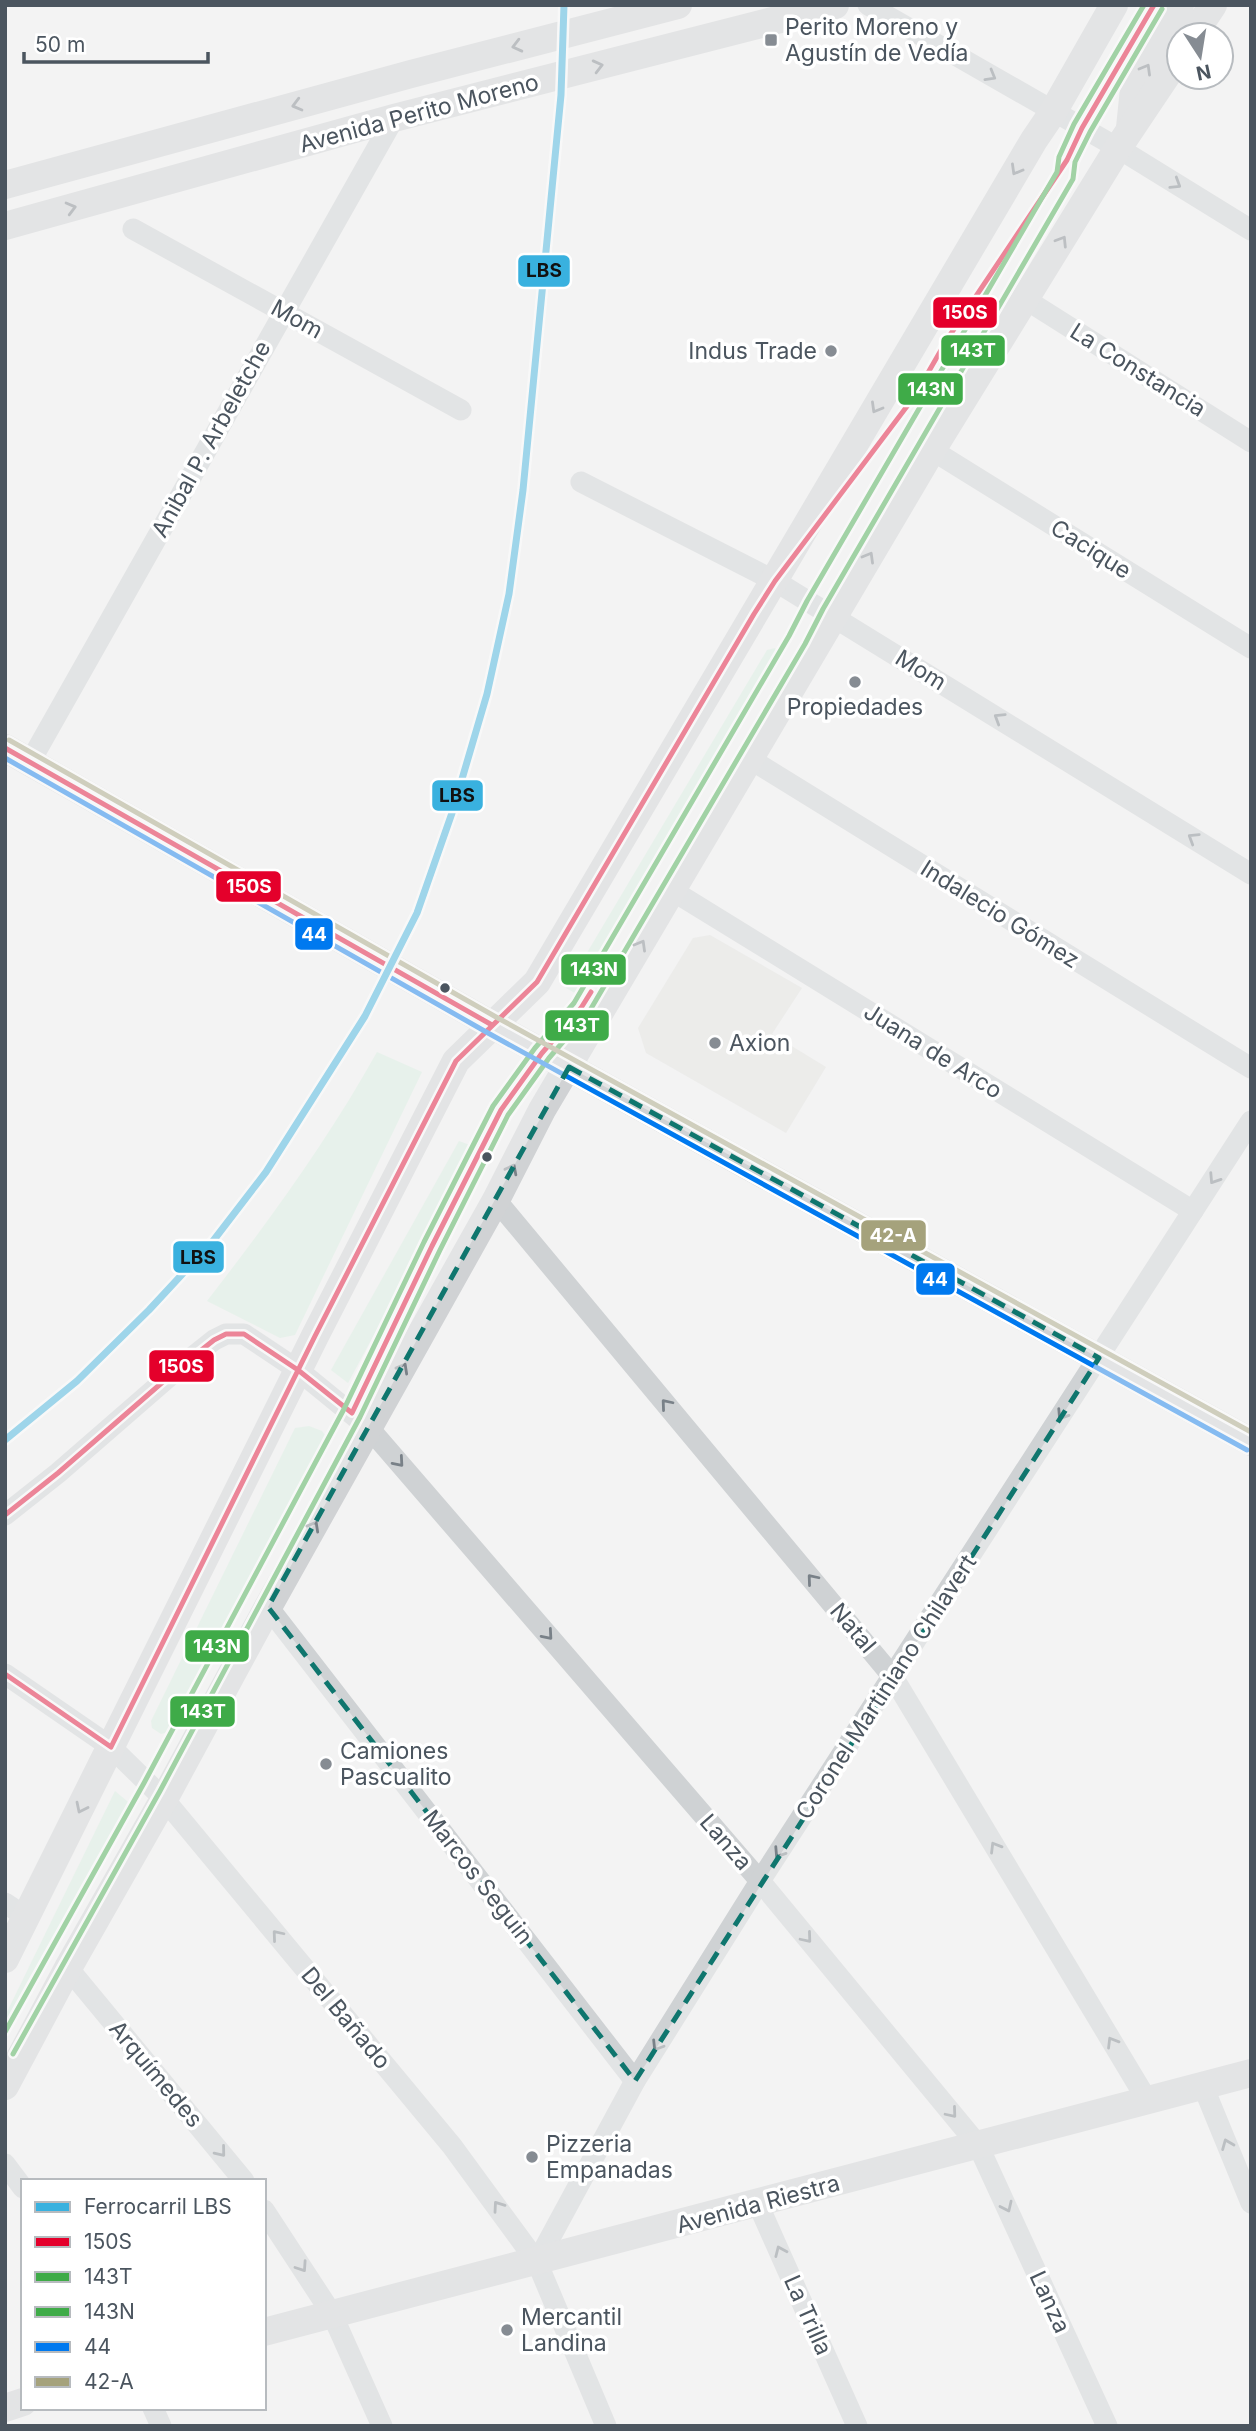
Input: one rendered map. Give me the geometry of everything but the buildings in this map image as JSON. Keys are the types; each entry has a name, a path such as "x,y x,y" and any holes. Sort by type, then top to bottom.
{"main road":[{"name":"Avenida Perito Moreno","path":"5,185 411,74 678,5"},
{"name":"Avenida Perito Moreno","path":"5,226 394,118 835,5"},
{"path":"5,1959 16,1910 111,1747 298,1370 456,1061 537,982 1114,5"},
{"path":"1124,141 1134,89 1177,16 1180,5"},
{"path":"1202,21 1213,5"},
{"path":"5,2086 268,1607 496,1200 542,1110 932,450 1165,78"},
{"path":"5,748 492,1025 1251,1442"},
{"name":"Avenida Riestra","path":"266,2331 1251,2073"}],"street":[{"path":"868,5 1053,112 1124,141 1251,230"},
{"name":"Anibal P. Arbeletche","path":"30,762 394,118"},
{"name":"Mom","path":"133,229 461,410"},
{"name":"La Constancia","path":"1025,299 1251,442"},
{"name":"Cacique","path":"932,450 1251,648"},
{"name":"Mom","path":"581,482 775,581 1251,874"},
{"name":"Indalecio Gómez","path":"750,759 1251,1068"},
{"name":"Juana de Arco","path":"673,891 1193,1211"},
{"name":"Coronel Martiniano Chilavert","path":"537,2262 635,2081 760,1881 1251,1121"},
{"name":"Natal","path":"496,1200 893,1677 1147,2101"},
{"name":"Lanza","path":"5,1515 214,1340 226,1334 244,1334 298,1370 369,1428 760,1881 978,2145 1107,2426"},
{"name":"Marcos Seguin","path":"268,1607 635,2081"},
{"name":"Del Bañado","path":"5,1674 111,1747 164,1799 452,2146 537,2262 606,2426"},
{"name":"Arquímedes","path":"68,1968 242,2179"},
{"path":"1203,2086 1251,2203"},
{"path":"5,2164 21,2185"},
{"name":"La Trilla","path":"758,2204 857,2426"},
{"path":"266,2213 331,2314 382,2426"},
{"path":"154,2410 161,2426"}],"highlighted area":[{"path":"569,1067 1099,1358 635,2081 268,1607"}],"shaded area":[{"name":"Axion","path":"710,935 802,988 772,1034 826,1067 786,1133 646,1053 638,1028 693,938"}],"green space":[{"path":"946,360 952,363 835,557 830,553"},
{"path":"775,648 780,656 778,664 580,996 566,988 767,650"},
{"path":"377,1052 422,1072 295,1335 280,1338 207,1301 297,1180"},
{"path":"459,1141 475,1147 348,1383 331,1370"},
{"path":"309,1426 322,1431 330,1442 172,1731 161,1734 152,1728 151,1721 295,1428"},
{"path":"115,1791 134,1807 5,2036 5,2016"}],"rail line":[{"name":"LBS","path":"5,1440 77,1381 149,1310 213,1241 266,1172 365,1016 417,913 452,813 487,694 509,594 523,490 561,95 564,5"}],"transit line":[{"name":"143N","path":"5,2032 144,1783 344,1409 493,1106 535,1048 574,1003 1057,172 1059,157 1074,124 1144,5"},
{"name":"150S","path":"5,1674 111,1747 315,1336 456,1061 537,982 754,614 775,581 914,397 948,338 1067,160 1082,128 1154,5"},
{"name":"143T","path":"13,2054 160,1791 360,1417 508,1115 549,1058 589,1012 1073,179 1075,162 1090,132 1162,9"},
{"name":"42-A","path":"9,740 496,1017 1251,1432"},
{"name":"150S","path":"5,748 492,1025"},
{"name":"44","path":"5,758 488,1033 1247,1450"},
{"name":"150S","path":"5,1515 58,1473 180,1367 214,1340 226,1334 244,1334 298,1370 352,1413 501,1110 591,992"}],"place":[{"name":"Perito Moreno y Agustín de Vedía","path":"771,40"},
{"name":"Indus Trade","path":"831,351"},
{"name":"Propiedades","path":"855,682"},
{"name":"Axion","path":"715,1043"},
{"name":"Camiones Pascualito","path":"326,1764"},
{"name":"Pizzeria Empanadas","path":"532,2157"},
{"name":"Mercantil Landina","path":"507,2330"}]}
